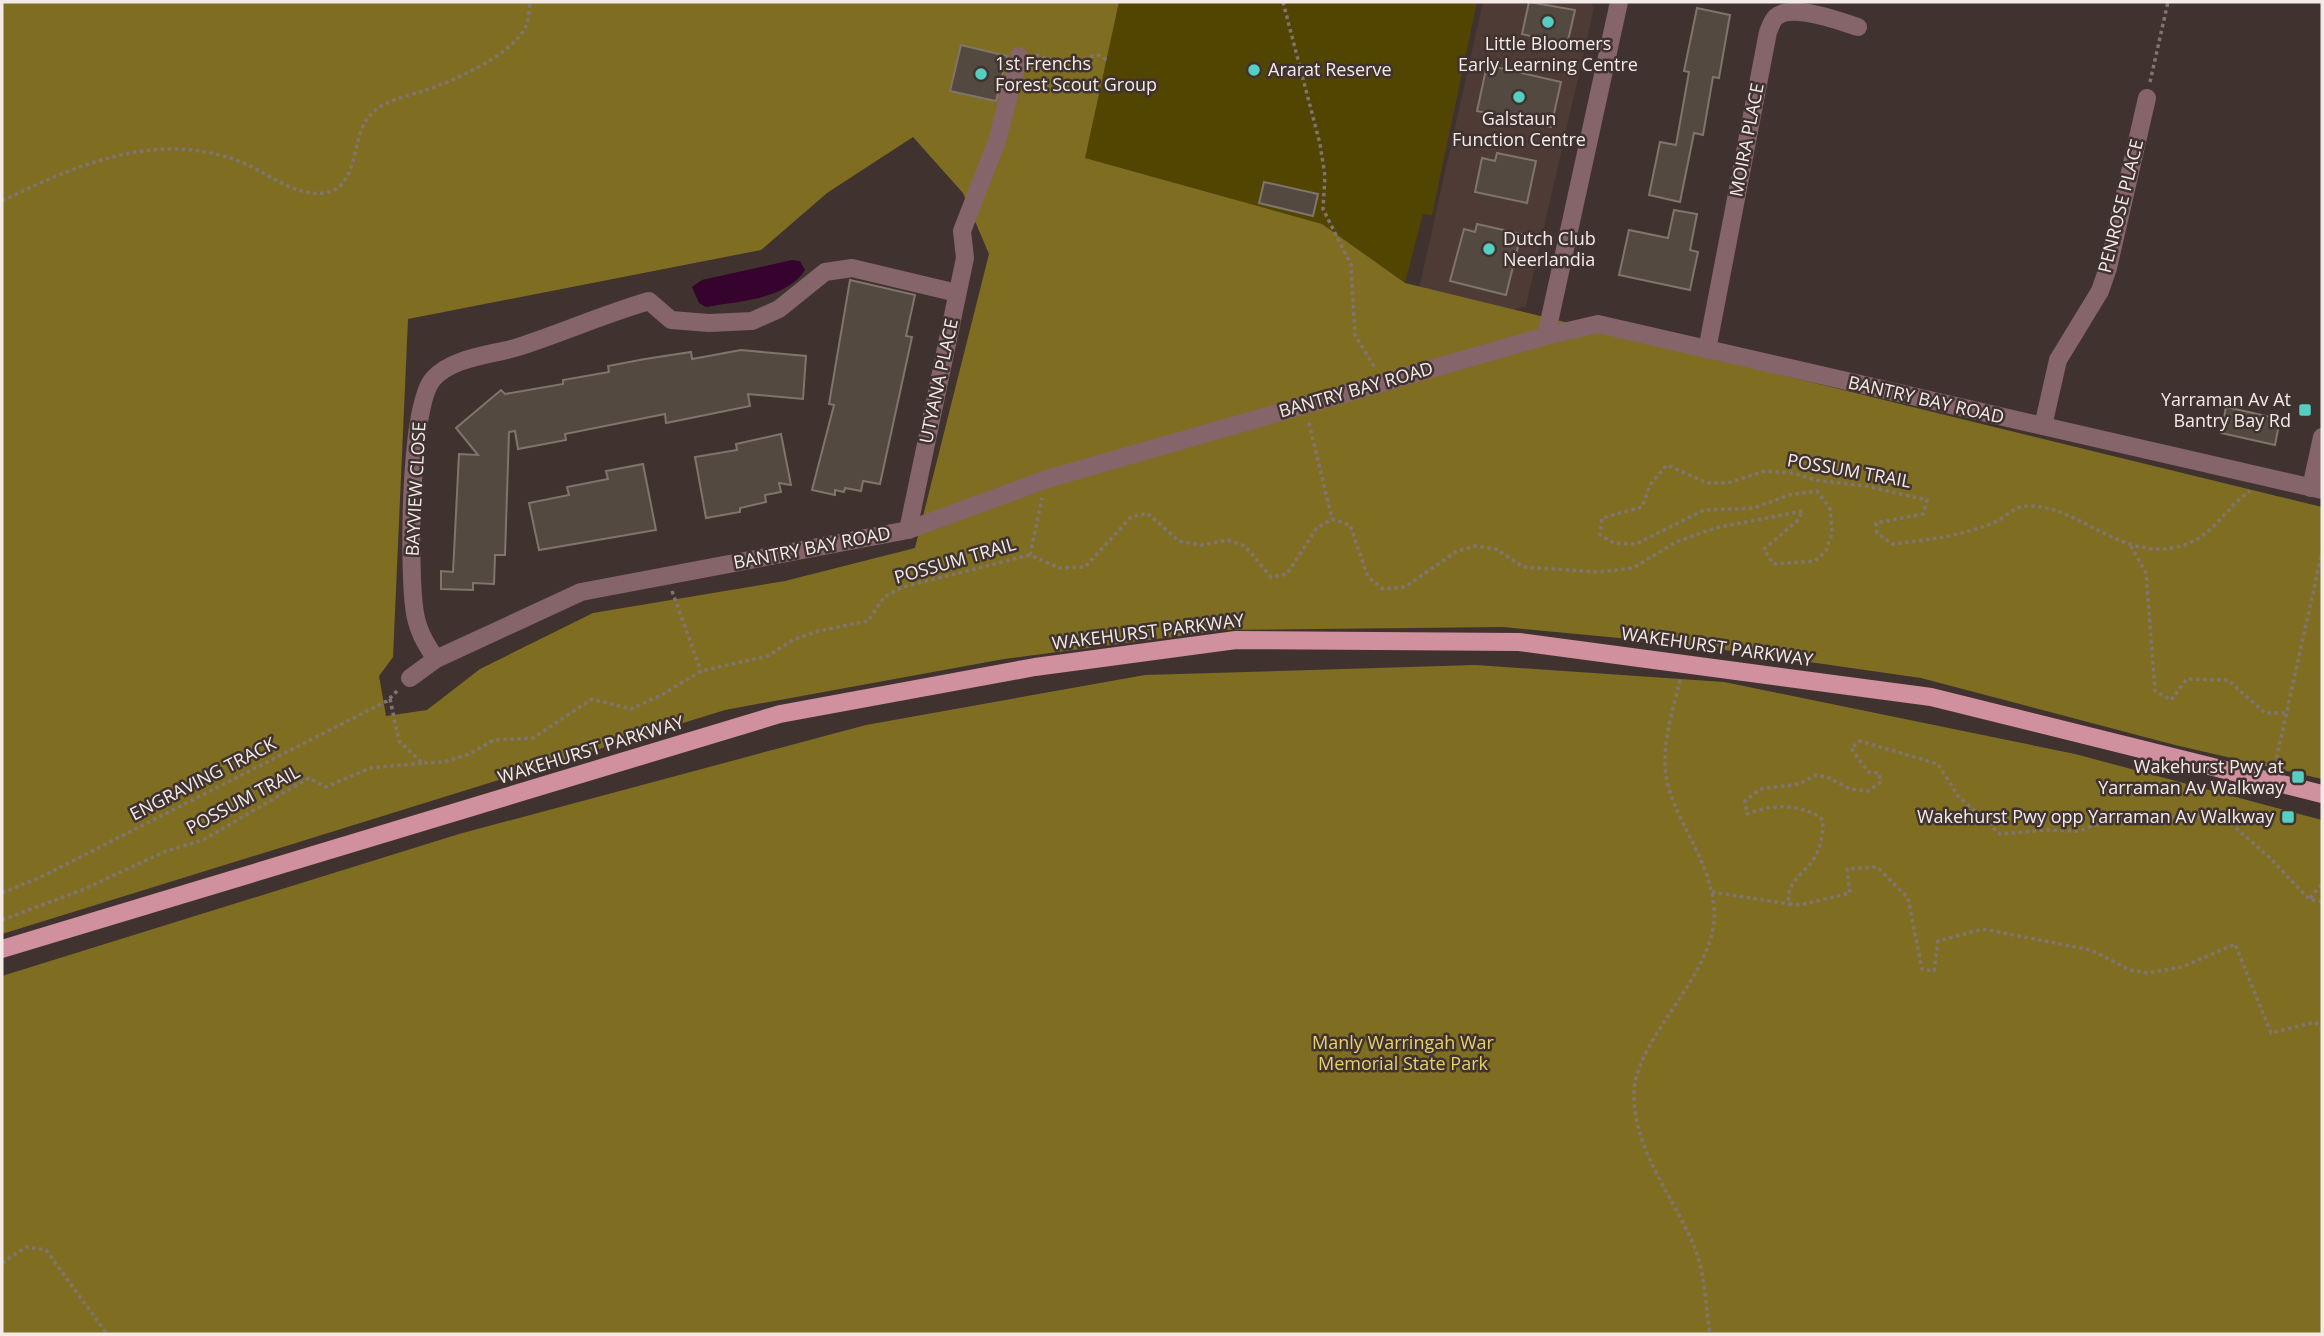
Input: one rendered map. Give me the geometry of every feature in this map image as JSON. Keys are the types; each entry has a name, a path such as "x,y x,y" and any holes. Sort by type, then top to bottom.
{"main road":[{"name":"WAKEHURST PARKWAY","path":"2,949 780,714 1035,667 1236,640 1519,642 1930,697 2322,794"}],"street":[{"path":"1546,336 1619,2"},
{"name":"MOIRA PLACE","path":"1707,350 1768,32 1775,18 1789,11 1817,15 1858,27"},
{"name":"UTYANA PLACE","path":"908,530 965,258 962,231 996,141 1019,56"},
{"name":"PENROSE PLACE","path":"2043,426 2058,359 2100,291 2108,268 2147,98"},
{"name":"BAYVIEW CLOSE","path":"436,659 421,637 414,606 416,432 423,395 434,377 455,365 516,348 649,301 671,320 709,323 752,321 779,309 825,272 852,268 957,293"},
{"name":"BANTRY BAY ROAD","path":"410,678 436,659 581,592 908,530 1047,479 1304,404 1598,324 2317,489"},
{"path":"2317,489 2322,437"}],"path":[{"path":"2,201 72,168 161,148 210,152 230,158 302,191 323,193 335,189 351,171 358,137 367,118 385,103 432,89 497,57 516,43 527,25 530,2"},
{"path":"1283,2 1320,144 1325,176 1323,209 1351,265 1355,335 1384,382"},
{"path":"2147,98 2168,2"},
{"path":"1019,56 1026,52 1074,62 1101,55 1106,60"},
{"path":"1304,404 1332,519"},
{"name":"POSSUM TRAIL","path":"2,920 82,890 164,852 203,840 309,778 326,787 370,768 444,762 470,754 494,740 533,738 592,699 631,709 701,671 768,656 793,640 818,631 868,621 884,597 903,587 1030,555 1059,568 1085,567 1131,517 1147,513 1179,541 1201,545 1228,540 1245,546 1271,577 1287,574 1315,529 1332,519 1350,525 1368,577 1383,589 1405,587 1457,551 1475,546 1496,549 1523,567 1599,572 1633,568 1676,542 1715,528 1773,518 1796,510 1803,511 1797,522 1763,549 1773,564 1815,561 1826,551 1832,533 1830,509 1817,491 1789,495 1754,508 1704,510 1636,544 1614,543 1600,535 1602,518 1642,508 1650,485 1667,465 1707,484 1728,483 1765,471 1793,473 1815,481 1866,486 1927,500 1923,514 1875,523 1877,533 1892,544 1947,537 1997,521 2019,507 2055,511 2131,545 2155,549 2189,543 2211,529 2238,499 2264,483 2282,481"},
{"name":"POSSUM TRAIL","path":"1030,555 1047,479"},
{"path":"2131,545 2146,573 2155,691 2171,700 2187,679 2228,680 2265,713 2287,713"},
{"path":"2272,781 2322,552"},
{"path":"666,576 701,671"},
{"path":"1682,664 1665,750 1668,788 1705,870 1715,909 1712,931 1698,969 1652,1044 1637,1076 1634,1095 1646,1155 1680,1212 1698,1255 1710,1334"},
{"name":"ENGRAVING TRACK","path":"2,893 43,876 390,699 410,678"},
{"path":"390,699 399,740 422,763"},
{"path":"1789,904 1792,884 1816,855 1823,820 1811,811 1800,808 1758,810 1747,814 1745,801 1760,789 1799,784 1816,775 1827,776 1850,789 1868,791 1881,782 1880,773 1868,772 1851,748 1860,741 1938,764 1958,796 2000,834 2047,830 2078,831 2120,817 2222,816 2269,857 2309,899 2322,902"},
{"path":"1711,892 1800,905 1850,893 1847,869 1877,867 1908,898 1922,969 1934,971 1938,941 1983,929 2091,950 2130,970 2148,973 2182,967 2235,944 2271,1033 2315,1022 2322,1029"},
{"path":"2309,899 2322,884"},
{"path":"2,1263 26,1247 46,1250 107,1334"}],"shaded area":[{"name":"Ararat Reserve","path":"1119,2 1477,2 1432,215 1423,214 1405,283 1321,224 1084,158"},
{"path":"1483,2 1590,2 1594,8 1526,306 1407,343"},
{"path":"792,260 800,261 805,270 797,280 774,293 746,301 706,307 699,303 692,287 702,280"}],"green space":[{"path":"2,2 1119,2 1085,158 1322,224 1405,283 2322,507 2322,779 2175,745 1921,678 1683,644 1503,627 1225,630 1004,659 725,710 2,934","holes":["913,137 963,193 989,254 915,548 785,581 593,613 480,669 427,710 386,716 379,676 393,657 408,319 761,250 827,193"]},
{"name":"Manly Warringah War Memorial State Park","path":"1475,665 1724,682 2075,754 2322,820 2322,1334 2,1334 2,976 459,834 866,725 1145,675"}],"building":[{"name":"Little Bloomers Early Learning Centre","path":"1529,2 1575,10 1567,45 1522,34"},
{"path":"1697,8 1730,15 1719,78 1713,77 1703,135 1694,133 1680,202 1649,195 1660,142 1676,145 1689,72 1684,71"},
{"name":"1st Frenchs Forest Scout Group","path":"961,45 1007,56 996,101 950,91"},
{"name":"Galstaun Function Centre","path":"1487,65 1561,82 1551,127 1477,111"},
{"path":"1497,153 1536,161 1527,203 1475,192 1482,158 1495,161"},
{"path":"1264,182 1318,194 1313,216 1259,203"},
{"path":"1674,210 1697,214 1690,250 1698,252 1690,290 1619,275 1629,230 1668,238"},
{"name":"Dutch Club Neerlandia","path":"1477,224 1521,234 1506,295 1450,281 1464,229 1475,232"},
{"path":"850,280 915,295 906,336 912,337 880,484 863,481 861,491 845,488 844,492 835,490 835,495 812,490 834,405 829,404"},
{"path":"741,350 806,356 803,399 748,394 750,406 666,423 665,414 565,434 566,440 518,449 515,431 509,432 505,555 495,555 494,584 473,583 473,590 441,589 441,571 453,572 459,454 478,455 456,428 501,390 505,394 563,384 563,380 609,372 608,366 645,359 691,352 692,359"},
{"path":"2226,407 2280,419 2275,445 2221,433"},
{"path":"781,434 791,485 779,483 781,492 765,495 766,502 740,508 740,512 706,518 695,457 737,450 736,444"},
{"path":"643,464 656,530 539,550 529,503 569,495 567,487 608,479 606,471"}],"place":[{"name":"Little Bloomers Early Learning Centre","path":"1548,22"},
{"name":"Ararat Reserve","path":"1254,70"},
{"name":"1st Frenchs Forest Scout Group","path":"981,74"},
{"name":"Galstaun Function Centre","path":"1519,97"},
{"name":"Dutch Club Neerlandia","path":"1489,249"},
{"name":"Yarraman Av At Bantry Bay Rd","path":"2305,410"},
{"name":"Wakehurst Pwy at Yarraman Av Walkway","path":"2298,777"},
{"name":"Wakehurst Pwy opp Yarraman Av Walkway","path":"2288,817"}]}
